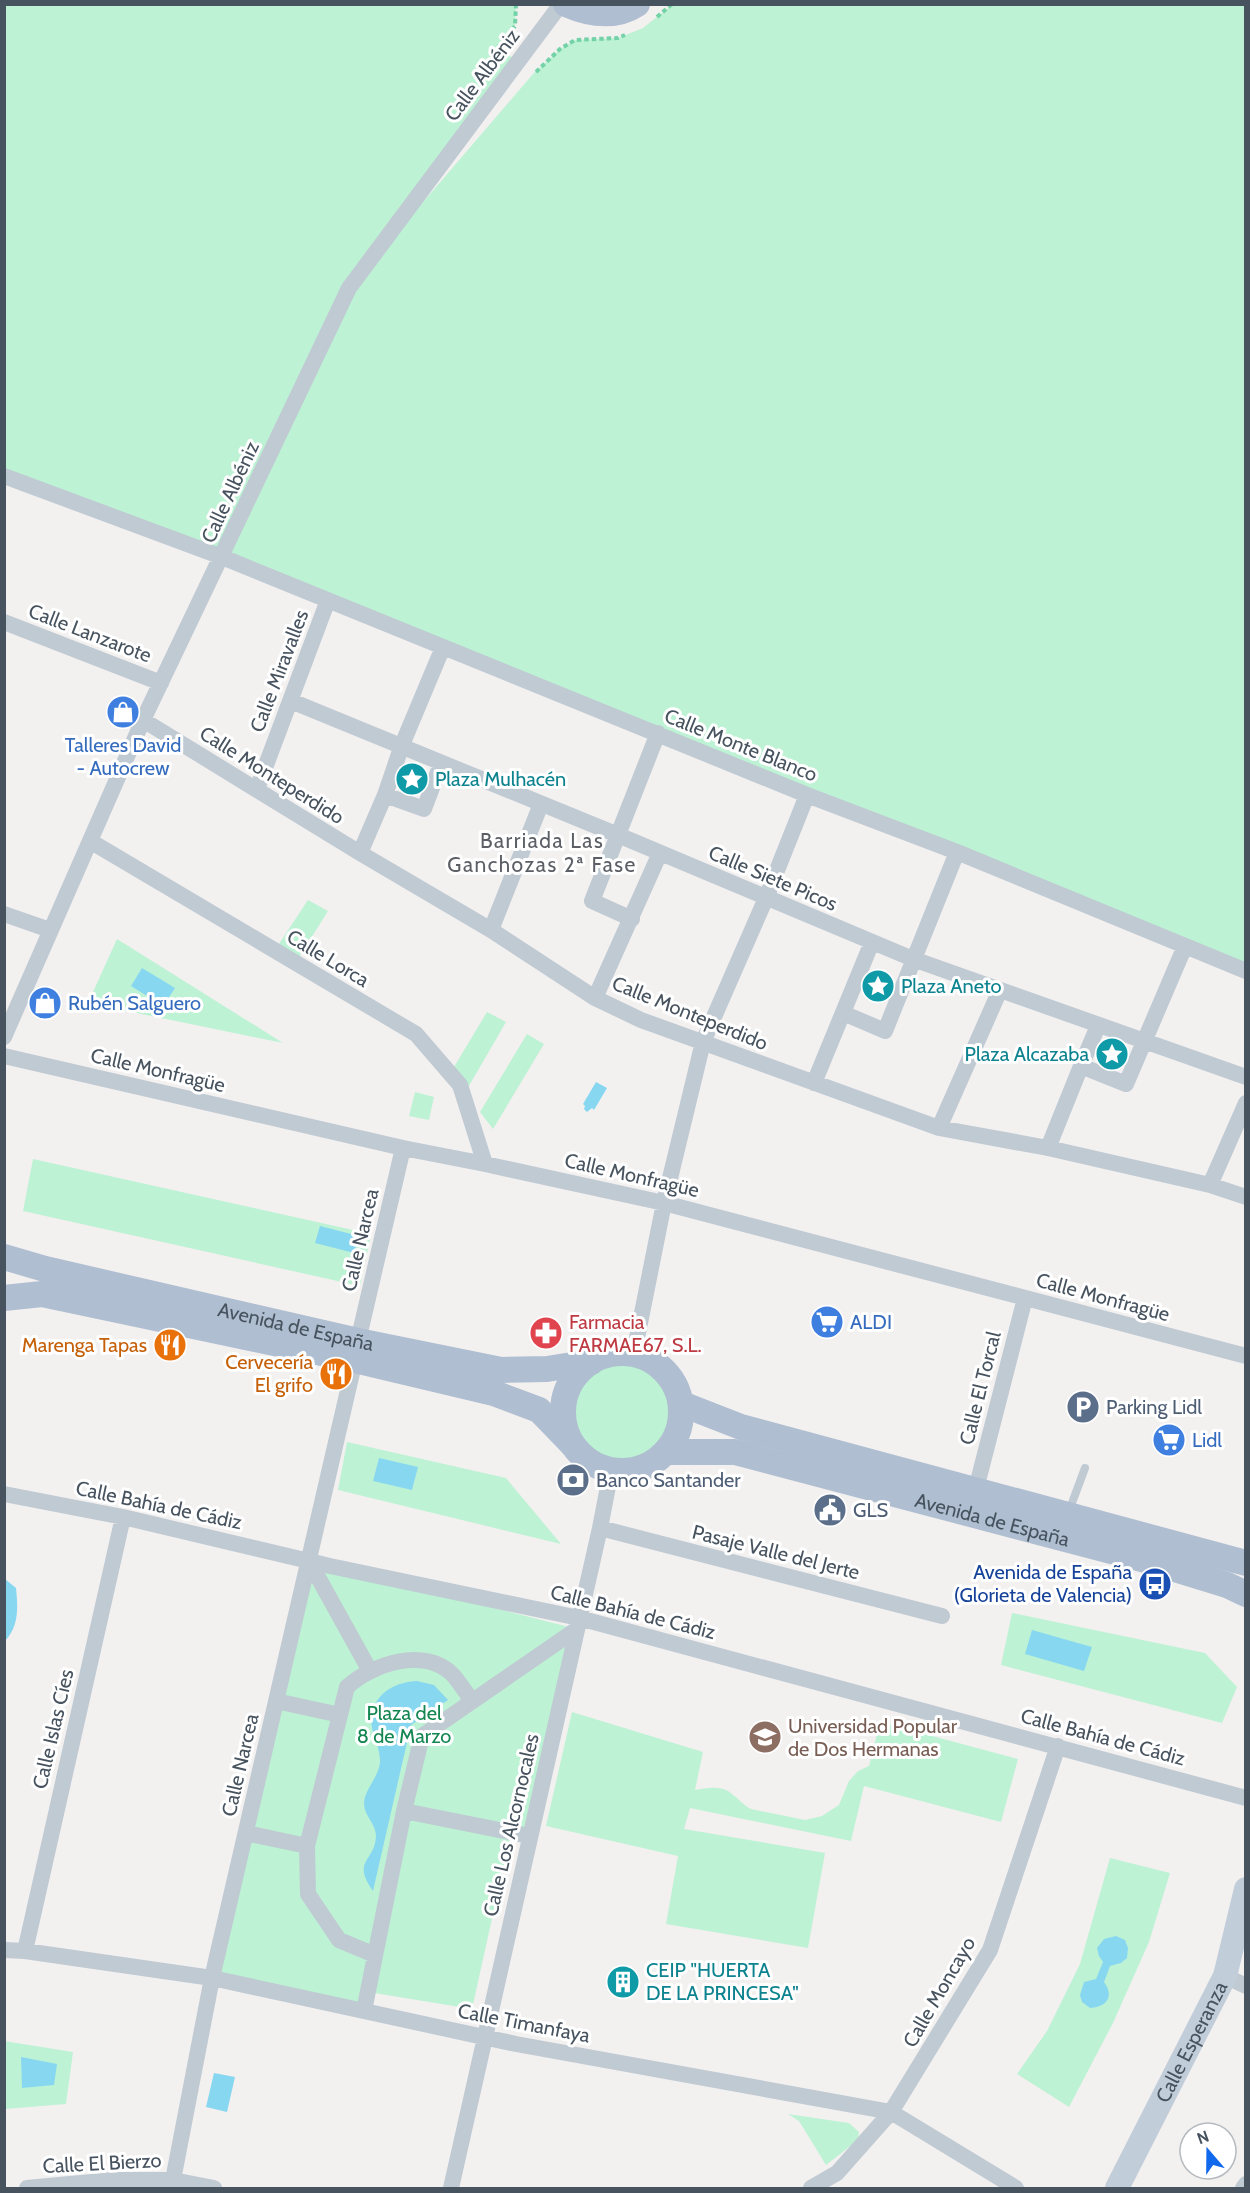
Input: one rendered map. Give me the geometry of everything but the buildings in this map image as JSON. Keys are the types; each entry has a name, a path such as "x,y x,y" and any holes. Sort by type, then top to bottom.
{"main road":[{"path":"566,4 584,12 607,14 630,9 644,13"},
{"name":"Avenida de España","path":"4,1257 356,1350 503,1396 539,1410 572,1443"},
{"name":"Avenida de España","path":"4,1298 42,1294 356,1350 501,1371 547,1369 591,1362"},
{"path":"634,1353 654,1362 672,1380 682,1404 680,1430 667,1452 651,1465 631,1471 611,1471 595,1465 582,1456 572,1443 565,1426 563,1408 567,1391 576,1375 591,1362 609,1354 634,1353"},
{"name":"Avenida de España","path":"682,1404 741,1427 1245,1563"},
{"name":"Avenida de España","path":"667,1452 735,1452 1149,1561 1227,1585 1245,1594"}],"street":[{"name":"Calle Albéniz","path":"4,1037 143,720 350,288 561,4"},
{"name":"Calle Monte Blanco","path":"4,476 222,557 807,795 957,852 1245,971"},
{"name":"Calle Miravalles","path":"257,789 328,600"},
{"name":"Calle Lanzarote","path":"4,622 161,683"},
{"path":"360,853 443,647"},
{"name":"Calle Siete Picos","path":"291,701 912,958 1245,1077"},
{"name":"Calle Monteperdido","path":"143,720 491,930 595,998 641,1020 939,1128 1048,1148 1210,1185 1245,1197"},
{"path":"632,919 591,901 658,733"},
{"path":"385,795 424,809 441,764"},
{"path":"634,1353 664,1203 702,1042 766,898 807,795"},
{"path":"491,930 541,804"},
{"name":"Calle Lorca","path":"90,841 416,1035 460,1085 485,1164"},
{"path":"843,1013 885,1031 912,958 957,852"},
{"path":"595,998 660,853"},
{"path":"4,914 50,930"},
{"path":"814,1083 872,942"},
{"path":"1081,1066 1126,1084 1185,946"},
{"path":"939,1128 1000,990"},
{"path":"1048,1148 1098,1026"},
{"name":"Calle Monfragüe","path":"4,1056 403,1148 664,1203 1245,1356"},
{"path":"1210,1185 1245,1103"},
{"name":"Calle Narcea","path":"173,2180 212,1978 403,1148"},
{"name":"Calle El Torcal","path":"976,1489 1025,1298"},
{"name":"Calle Los Alcornocales","path":"451,2188 611,1471"},
{"name":"Calle Bahía de Cádiz","path":"4,1494 123,1517 578,1624 1058,1746 1245,1798"},
{"name":"Calle Islas Cíes","path":"25,1951 123,1517"},
{"name":"Pasaje Valle del Jerte","path":"600,1528 942,1616"},
{"path":"309,1561 370,1671"},
{"path":"363,2012 404,1811 422,1736 578,1624"},
{"path":"375,1955 339,1940 308,1894 307,1846 347,1687 370,1671 420,1660 439,1665 453,1674 472,1701"},
{"path":"276,1701 340,1715"},
{"name":"Calle Moncayo","path":"811,2188 837,2173 891,2112 990,1950 1058,1746"},
{"path":"404,1811 529,1836"},
{"path":"246,1833 307,1846"},
{"name":"Calle Esperanza","path":"1117,2188 1235,1981 1245,1889"},
{"name":"Calle Timanfaya","path":"4,1950 25,1951 212,1978 484,2037 891,2112 1016,2188"},
{"name":"Calle El Bierzo","path":"27,2188 113,2180 173,2180 214,2188"},
{"path":"1243,2188 1245,2184"}],"lane":[{"path":"1068,1514 1085,1468"}],"path":[{"path":"516,4 515,26 498,47 533,74 560,49 575,40 618,38 635,31"},
{"path":"644,13 672,4"}],"green space":[{"path":"4,5 516,5 515,26 498,47 518,62 358,278 533,74 560,49 575,40 618,38 643,28 672,5 1245,5 1245,971 5,476"},
{"path":"308,900 328,911 298,959 277,947"},
{"path":"117,939 283,1043 88,1003"},
{"path":"487,1012 506,1022 466,1091 454,1067"},
{"path":"527,1034 544,1044 493,1129 480,1112"},
{"path":"415,1092 434,1097 429,1120 409,1116"},
{"path":"33,1159 371,1234 360,1286 23,1211"},
{"path":"623,1363 641,1367 657,1377 667,1393 671,1411 667,1429 657,1445 641,1455 623,1459 605,1455 589,1445 579,1429 575,1411 579,1393 589,1377 605,1367"},
{"path":"347,1442 506,1478 561,1544 338,1490"},
{"name":"Plaza del 8 de Marzo","path":"309,1561 577,1629 529,1836 511,1833 472,2009 368,1992 364,2011 212,1978"},
{"path":"1012,1613 1205,1653 1237,1687 1222,1723 1001,1665"},
{"path":"572,1712 703,1752 695,1790 724,1789 751,1809 805,1820 822,1816 839,1805 849,1781 858,1771 869,1766 880,1722 1018,1759 1001,1822 864,1786 851,1841 690,1808 684,1829 825,1853 808,1948 666,1924 678,1856 546,1826"},
{"path":"1110,1858 1170,1873 1149,1942 1113,2023 1069,2107 1017,2074 1047,2031 1080,1964"},
{"path":"4,2041 73,2052 66,2104 5,2109"},
{"path":"788,2114 849,2123 859,2132 858,2140 826,2165 799,2121"}],"water":[{"path":"142,968 175,988 163,1006 131,986"},
{"path":"596,1082 607,1088 594,1110 592,1108 587,1112 583,1104"},
{"path":"320,1226 359,1236 354,1253 315,1243"},
{"path":"379,1458 418,1467 412,1490 373,1481"},
{"path":"5,1579 16,1588 17,1603 15,1623 5,1641"},
{"path":"1032,1630 1092,1647 1084,1671 1025,1654"},
{"path":"417,1681 434,1685 448,1700 411,1725 373,1891 364,1873 364,1867 375,1845 376,1836 364,1803 380,1763 371,1716 376,1702 390,1688"},
{"path":"1116,1936 1125,1940 1128,1948 1127,1958 1121,1963 1110,1966 1104,1982 1109,1992 1107,2000 1100,2006 1090,2008 1082,2002 1080,1995 1084,1982 1096,1979 1103,1962 1097,1948 1104,1939"},
{"path":"21,2057 57,2064 54,2085 22,2088"},
{"path":"214,2073 235,2077 227,2112 206,2107"}],"place":[{"name":"Talleres David - Autocrew","path":"123,712"},
{"name":"Plaza Mulhacén","path":"412,779"},
{"name":"Plaza Aneto","path":"878,986"},
{"name":"Rubén Salguero","path":"45,1003"},
{"name":"Plaza Alcazaba","path":"1112,1054"},
{"name":"ALDI","path":"827,1322"},
{"name":"Farmacia FARMAE67, S.L.","path":"546,1333"},
{"name":"Marenga Tapas","path":"170,1345"},
{"name":"Cervecería El grifo","path":"336,1374"},
{"name":"Parking Lidl","path":"1083,1407"},
{"name":"Lidl","path":"1169,1440"},
{"name":"Banco Santander","path":"573,1480"},
{"name":"GLS","path":"830,1510"},
{"name":"Avenida de España (Glorieta de Valencia)","path":"1155,1584"},
{"name":"Universidad Popular de Dos Hermanas","path":"765,1737"},
{"name":"CEIP \"HUERTA DE LA PRINCESA\"","path":"623,1982"}],"district":[{"name":"Barriada Las Ganchozas 2ª Fase","path":"542,853"}]}
